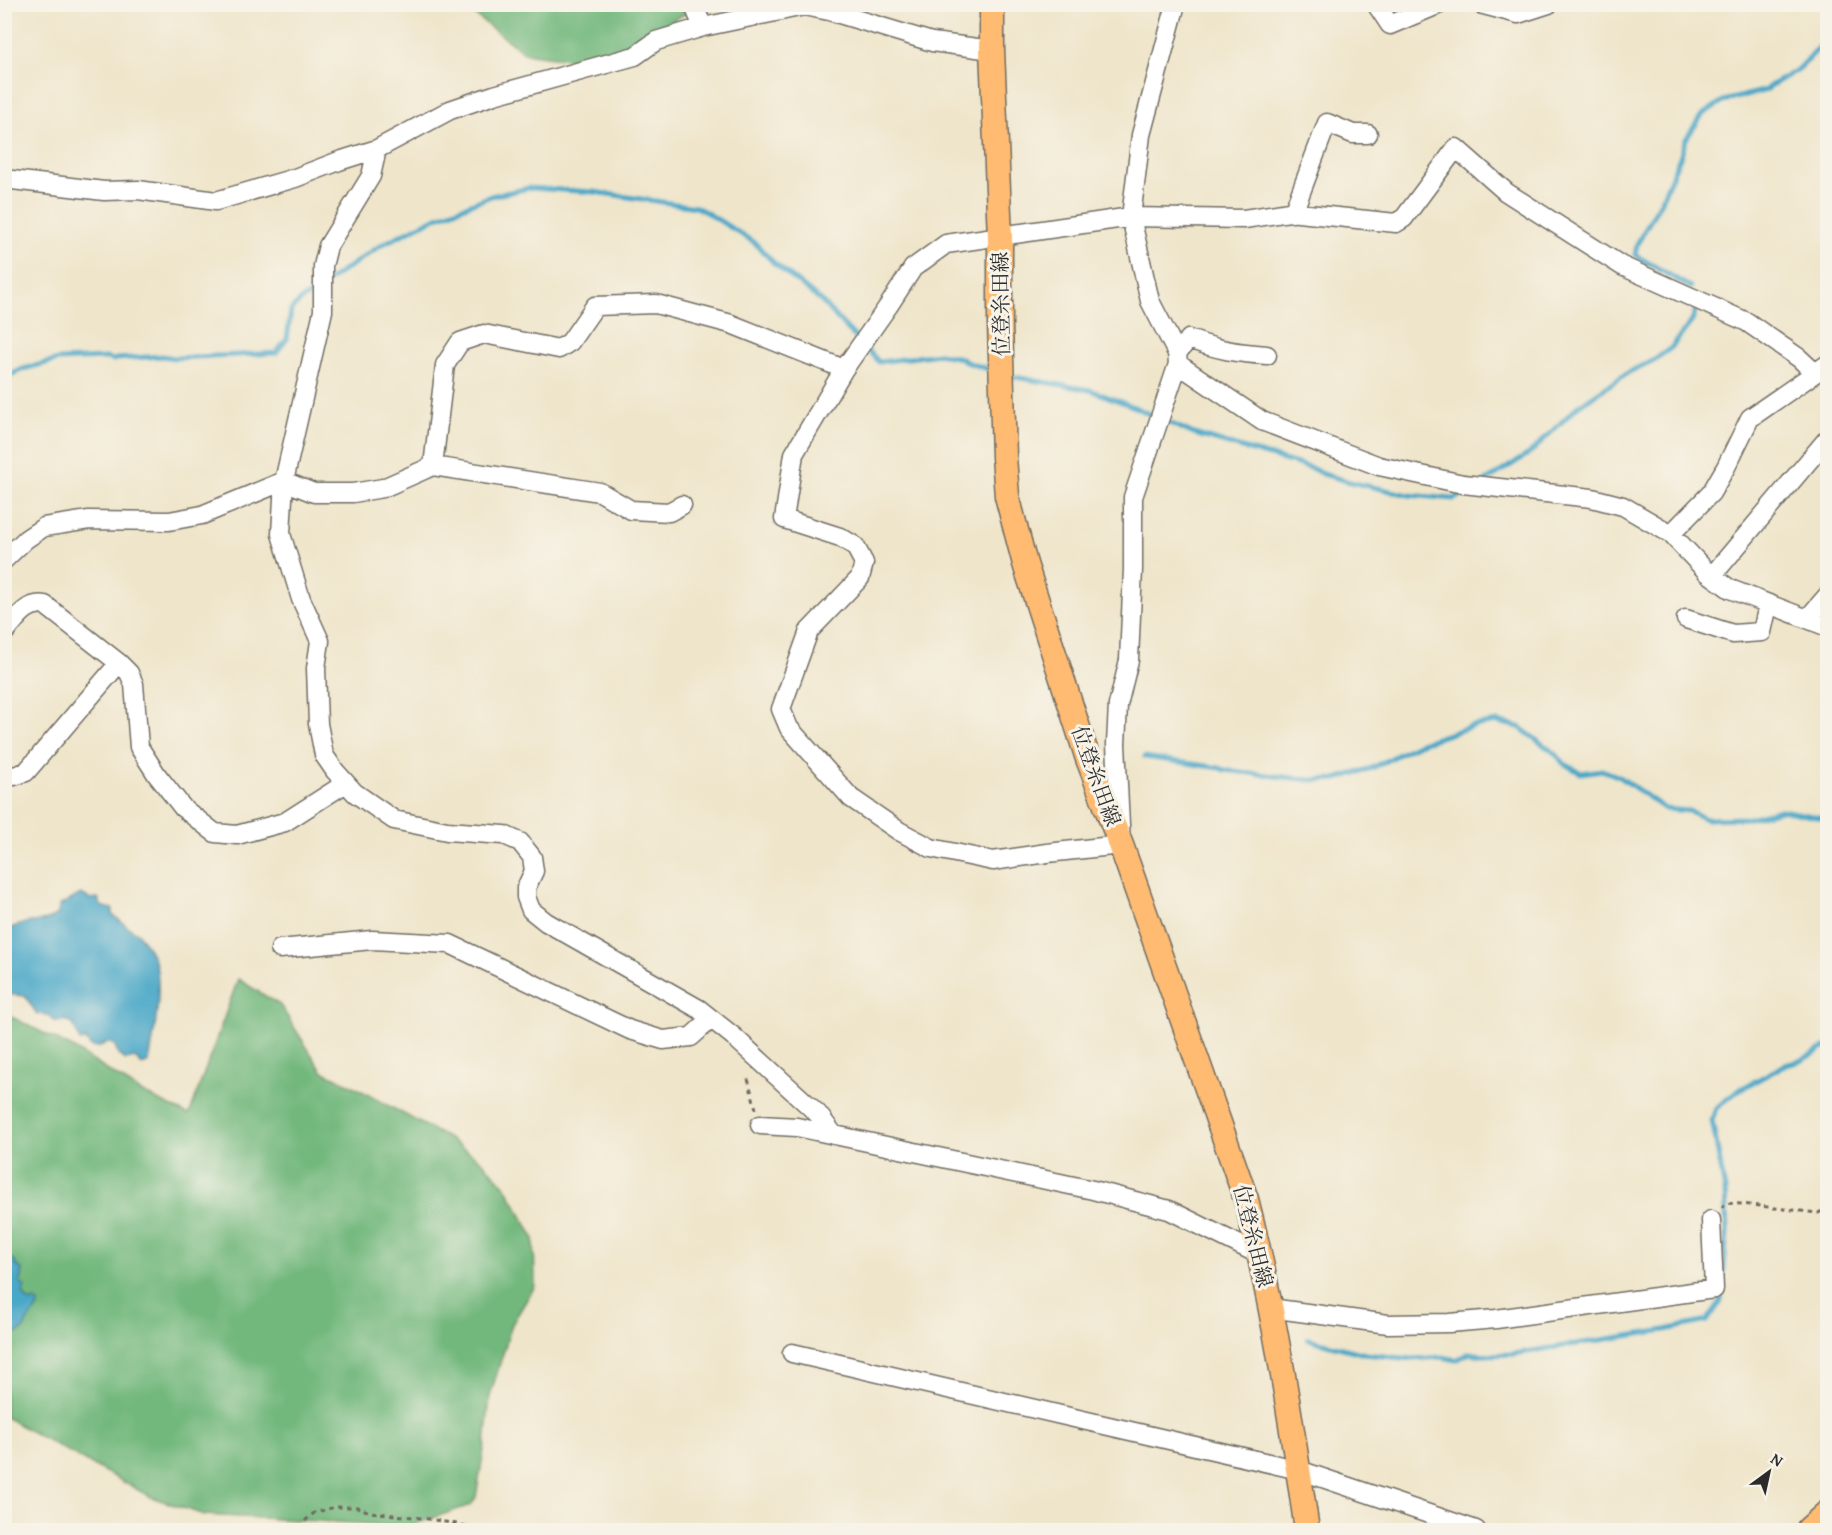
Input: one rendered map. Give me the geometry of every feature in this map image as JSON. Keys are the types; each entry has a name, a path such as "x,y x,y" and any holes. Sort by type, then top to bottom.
{"highway":[{"path":"1810,1530 1827,1514"}],"main road":[{"name":"位登糸田線","path":"992,4 1000,237 1004,457 1007,496 1025,564 1088,759 1246,1199 1270,1308 1299,1470 1307,1530"}],"street":[{"path":"693,4 703,27"},
{"path":"1176,4 1141,135 1131,217 1150,302 1177,359 1262,421 1379,466 1463,484 1592,498 1623,506 1671,534 1712,576 1730,589 1827,627"},
{"path":"1376,4 1390,25 1440,4"},
{"path":"1480,4 1518,14 1549,4"},
{"path":"4,179 104,191 138,190 216,201 295,178 377,149 450,110 494,95 635,56 656,41 703,27 804,6 829,11 932,42 992,50"},
{"path":"1293,213 1327,123 1353,134 1368,134"},
{"path":"1268,356 1232,353 1189,339 1177,359 1133,497 1129,660 1118,705 1116,744 1120,845 993,861 931,848 899,831 851,798 789,728 781,709 809,631 860,578 864,563 855,546 840,537 784,519 794,454 844,369 913,268 946,244 1131,217 1244,219 1293,213 1396,223 1404,218 1456,148 1506,192 1613,260 1747,322 1799,358 1821,368"},
{"path":"377,149 371,176 328,246 323,267 323,311 284,481 281,534 301,598 320,641 316,668 318,724 324,755 334,771 355,793 394,820 447,831 504,835 520,842 532,857 534,871 526,888 526,897 531,910 546,922 699,1009 818,1114 834,1135"},
{"path":"433,466 445,365 460,342 484,334 559,349 570,342 595,306 656,304 732,324 844,369"},
{"path":"1671,534 1711,493 1750,418 1821,368"},
{"path":"1712,576 1827,438"},
{"path":"4,560 26,539 44,527 89,520 169,521 202,515 284,481 314,493 353,493 383,488 433,466 600,492 631,510 669,512 682,505"},
{"path":"1807,619 1827,595"},
{"path":"4,633 27,607 37,603 45,605 119,663 129,673 134,684 139,747 183,808 215,833 237,835 285,822 346,783"},
{"path":"1686,619 1732,634 1762,632 1768,604"},
{"path":"4,774 14,776 26,772 119,663"},
{"path":"280,949 372,940 450,944 630,1030 663,1040 691,1037 711,1019"},
{"path":"760,1125 797,1127 1093,1190 1169,1210 1260,1255"},
{"path":"1270,1308 1388,1324 1449,1323 1496,1319 1714,1289 1711,1220"},
{"path":"792,1353 1299,1470 1476,1530"}],"path":[{"path":"748,1079 760,1125"},
{"path":"1711,1220 1725,1203 1818,1213 1827,1209"},
{"path":"303,1530 306,1520 314,1513 335,1507 357,1507 370,1512 429,1519 489,1530"}],"green space":[{"path":"462,5 693,5 690,11 590,62 524,53"},
{"path":"238,979 280,1005 322,1071 449,1139 482,1161 506,1187 534,1238 535,1286 512,1324 490,1396 476,1497 471,1505 409,1526 204,1515 151,1497 5,1417 4,1013 71,1047 141,1092 189,1115"}],"water":[{"path":"81,894 90,899 98,898 101,906 113,909 112,915 138,933 155,962 158,998 155,1025 149,1062 142,1065 135,1058 126,1060 118,1055 115,1045 108,1042 99,1047 91,1047 86,1040 80,1041 73,1024 65,1020 58,1022 52,1020 49,1015 37,1014 25,996 5,994 5,928 48,920 58,914 59,906"},
{"path":"15,1260 16,1266 22,1269 20,1283 25,1287 23,1293 27,1300 31,1302 35,1300 39,1303 24,1329 16,1334 9,1343 6,1354 4,1352 4,1261"}],"waterway":[{"path":"1690,287 1635,255 1637,244 1661,201 1686,139 1702,115 1723,101 1767,90 1799,69 1828,38"},
{"path":"328,281 383,244 435,218 491,196 529,188 594,192 696,207 709,214 755,243 774,263 821,301 879,362 939,354 961,358 966,362 994,371"},
{"path":"4,378 23,369 58,360 276,353 287,339 291,310 302,299 319,289"},
{"path":"1486,481 1530,453 1578,406 1629,372 1654,360 1671,348 1692,321 1698,303"},
{"path":"1009,376 1090,390 1194,434 1311,468 1350,482 1409,495 1454,499 1470,490"},
{"path":"1145,757 1224,770 1310,780 1336,779 1372,768 1421,743 1473,726 1497,722 1519,727 1556,754 1563,763 1581,773 1602,770 1620,777 1665,809 1689,811 1706,819 1749,818 1781,810 1828,817"},
{"path":"1308,1339 1365,1354 1412,1359 1443,1357 1456,1360 1470,1353 1513,1354 1665,1330 1707,1321 1721,1301 1727,1232 1725,1190 1712,1120 1716,1108 1739,1090 1785,1065 1800,1061 1828,1046"},
{"path":"1015,1530 1038,1528 1054,1530"}]}
